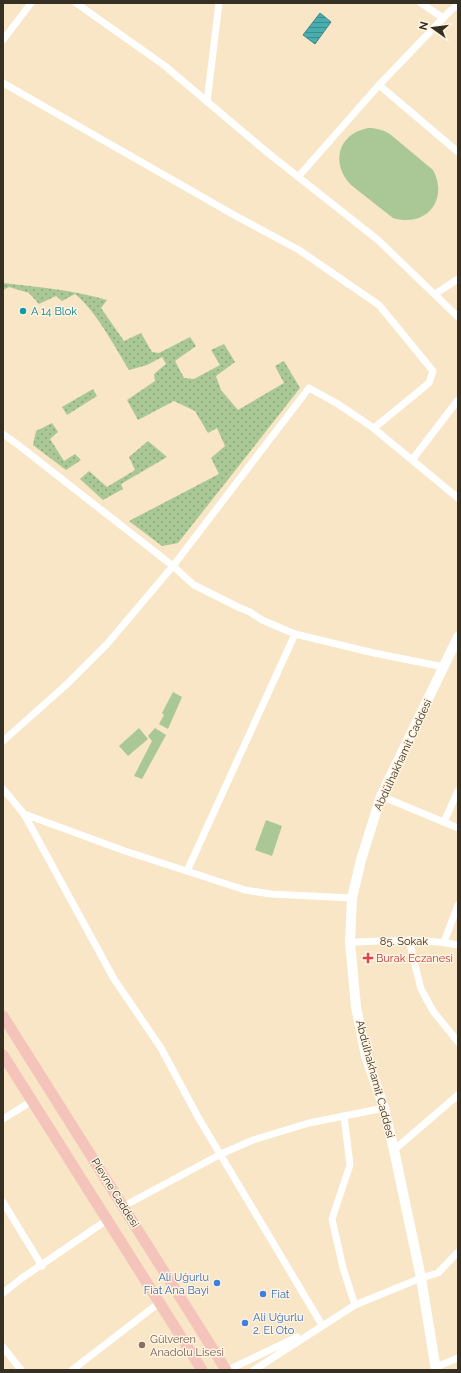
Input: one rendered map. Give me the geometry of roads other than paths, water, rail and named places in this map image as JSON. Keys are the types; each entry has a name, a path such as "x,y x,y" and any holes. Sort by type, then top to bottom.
{"main road":[{"name":"Abdülhakhamit Caddesi","path":"436,1368 421,1278 394,1150 384,1108 366,1056 356,1007 350,942 352,898 361,860 381,796 458,637"},
{"name":"Plevne Caddesi","path":"3,1016 227,1370"},
{"name":"Plevne Caddesi","path":"3,1055 202,1370"}],"street":[{"path":"3,40 31,3"},
{"path":"76,3 165,66 298,177 378,240 458,317"},
{"path":"207,102 219,3"},
{"path":"421,3 443,18"},
{"path":"298,177 379,85 443,18 458,5"},
{"path":"3,83 299,250 379,305 433,371 429,383 374,428"},
{"path":"379,85 458,152"},
{"path":"435,294 458,279"},
{"path":"3,741 66,684 107,644 173,566 309,388 338,404 374,428 458,498"},
{"path":"412,460 458,400"},
{"path":"3,434 18,444 194,584 250,612 262,620 295,634 374,653 444,667"},
{"path":"187,871 295,634"},
{"path":"3,789 24,814 114,979 161,1048 198,1117 322,1325"},
{"path":"444,822 458,791"},
{"path":"381,796 458,828"},
{"path":"24,814 125,851 245,890 271,894 352,898"},
{"path":"444,942 458,905"},
{"path":"409,940 421,989 432,1011 458,1042"},
{"name":"85. Sokak","path":"350,942 409,940 458,944"},
{"path":"394,1150 458,1095"},
{"path":"3,1119 32,1101"},
{"path":"124,1206 220,1154 253,1140 308,1122 384,1108"},
{"path":"344,1116 350,1165 332,1219 343,1268 355,1305"},
{"path":"3,1202 42,1266"},
{"path":"3,1293 22,1278 42,1266 107,1220"},
{"path":"254,1370 355,1305 421,1278 438,1273 458,1252"},
{"path":"72,1370 159,1303"},
{"path":"227,1370 322,1325"},
{"path":"3,1347 22,1370"},
{"path":"436,1368 458,1358"}],"water":[{"path":"320,13 331,22 315,44 303,35"}],"place":[{"name":"A 14 Blok","path":"23,311"},
{"name":"Burak Eczanesi","path":"368,958"},
{"name":"Ali Uğurlu Fiat Ana Bayi","path":"217,1283"},
{"name":"Fiat","path":"263,1294"},
{"name":"Ali Uğurlu 2. El Oto","path":"245,1323"},
{"name":"Gülveren Anadolu Lisesi","path":"142,1345"}]}
